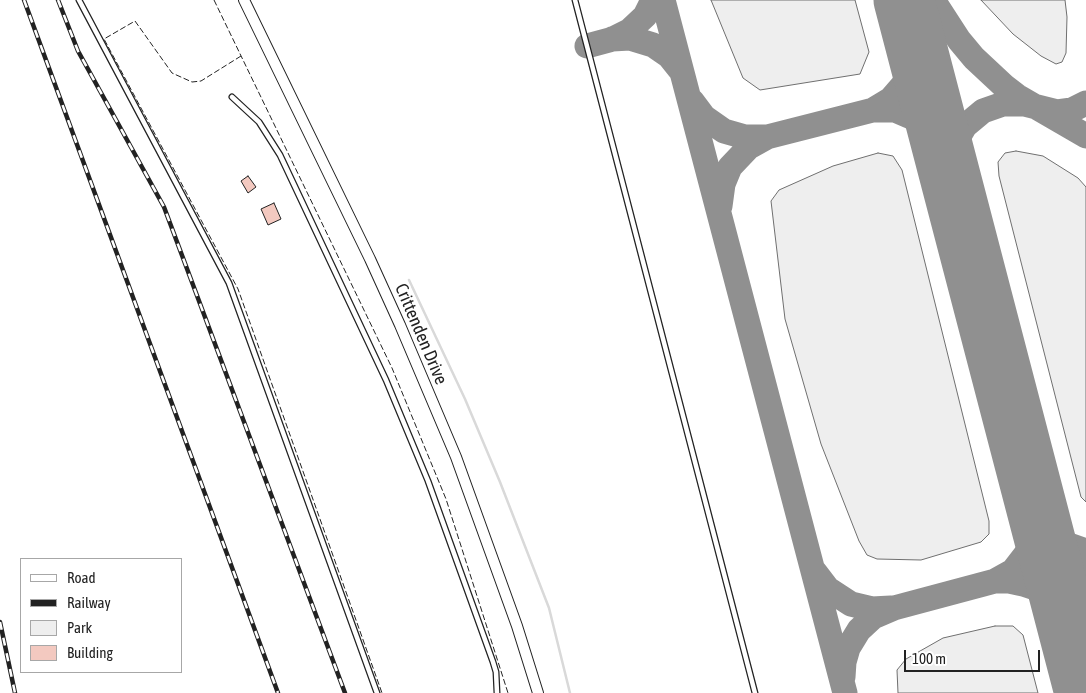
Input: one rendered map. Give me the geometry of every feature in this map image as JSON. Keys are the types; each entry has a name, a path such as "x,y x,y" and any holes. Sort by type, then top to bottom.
{"street":[{"name":"Crittenden Drive","path":"244,0 370,259 408,343 468,490 518,626 538,693"}],"lane":[{"path":"79,0 229,283 377,693"},
{"path":"575,0 755,693"},
{"path":"232,96 259,122 280,155 386,380 428,481 493,662 496,672 497,693"}],"green space":[{"path":"711,0 855,0 869,52 860,74 760,90 743,78"},
{"path":"981,0 1065,0 1067,17 1066,53 1062,62 1056,64 1041,56 1013,34"},
{"path":"1016,151 1043,156 1078,178 1086,187 1086,502 1081,497 999,176 998,162 1005,153"},
{"path":"878,153 893,156 902,170 989,521 989,534 981,542 921,560 877,559 867,555 859,541 821,444 785,319 771,201 779,190 833,166"},
{"path":"995,626 1013,626 1023,635 1038,693 898,693 897,670 906,659 943,638"}],"building":[{"path":"248,176 256,187 248,193 241,181"},
{"path":"274,203 281,219 268,225 261,209"}],"waterway":[{"path":"409,280 465,399 500,482 549,608 570,693"}],"taxiway":[{"path":"587,46 613,39 629,31 645,16 653,0"},
{"path":"663,0 845,693"},
{"path":"933,0 959,40 974,58 1004,86 1017,96 1086,136"},
{"path":"767,137 873,110 891,99 904,84 912,64 914,36"},
{"path":"612,39 630,38 653,45 669,56 681,71"},
{"path":"692,101 704,117 724,131 745,137 767,137 749,147 730,167 723,184 720,206"},
{"path":"973,256 951,169 951,157 955,143 965,126 983,111 1003,104 1025,104 1057,112 1072,110 1086,103"},
{"path":"873,110 895,110 925,125 936,138 947,162"},
{"path":"995,581 1013,571 1030,549 1035,531 1036,504 1041,518 1057,538 1086,551"},
{"path":"1065,616 1071,587 1082,569 1086,566"},
{"path":"815,572 828,589 851,604 872,609 891,608"},
{"path":"843,677 844,662 848,648 859,630 873,617 894,608 995,581 1009,581 1035,588 1047,596 1065,616"}],"runway":[{"path":"904,0 1085,693"}],"railway":[{"path":"24,0 278,693"},
{"path":"58,0 78,51 164,207 345,693"},
{"path":"0,622 15,693"}],"fence":[{"path":"214,0 392,368 446,499 508,693"},
{"path":"241,56 201,81 192,82 172,73 135,21 104,39 238,289 382,693"}]}
